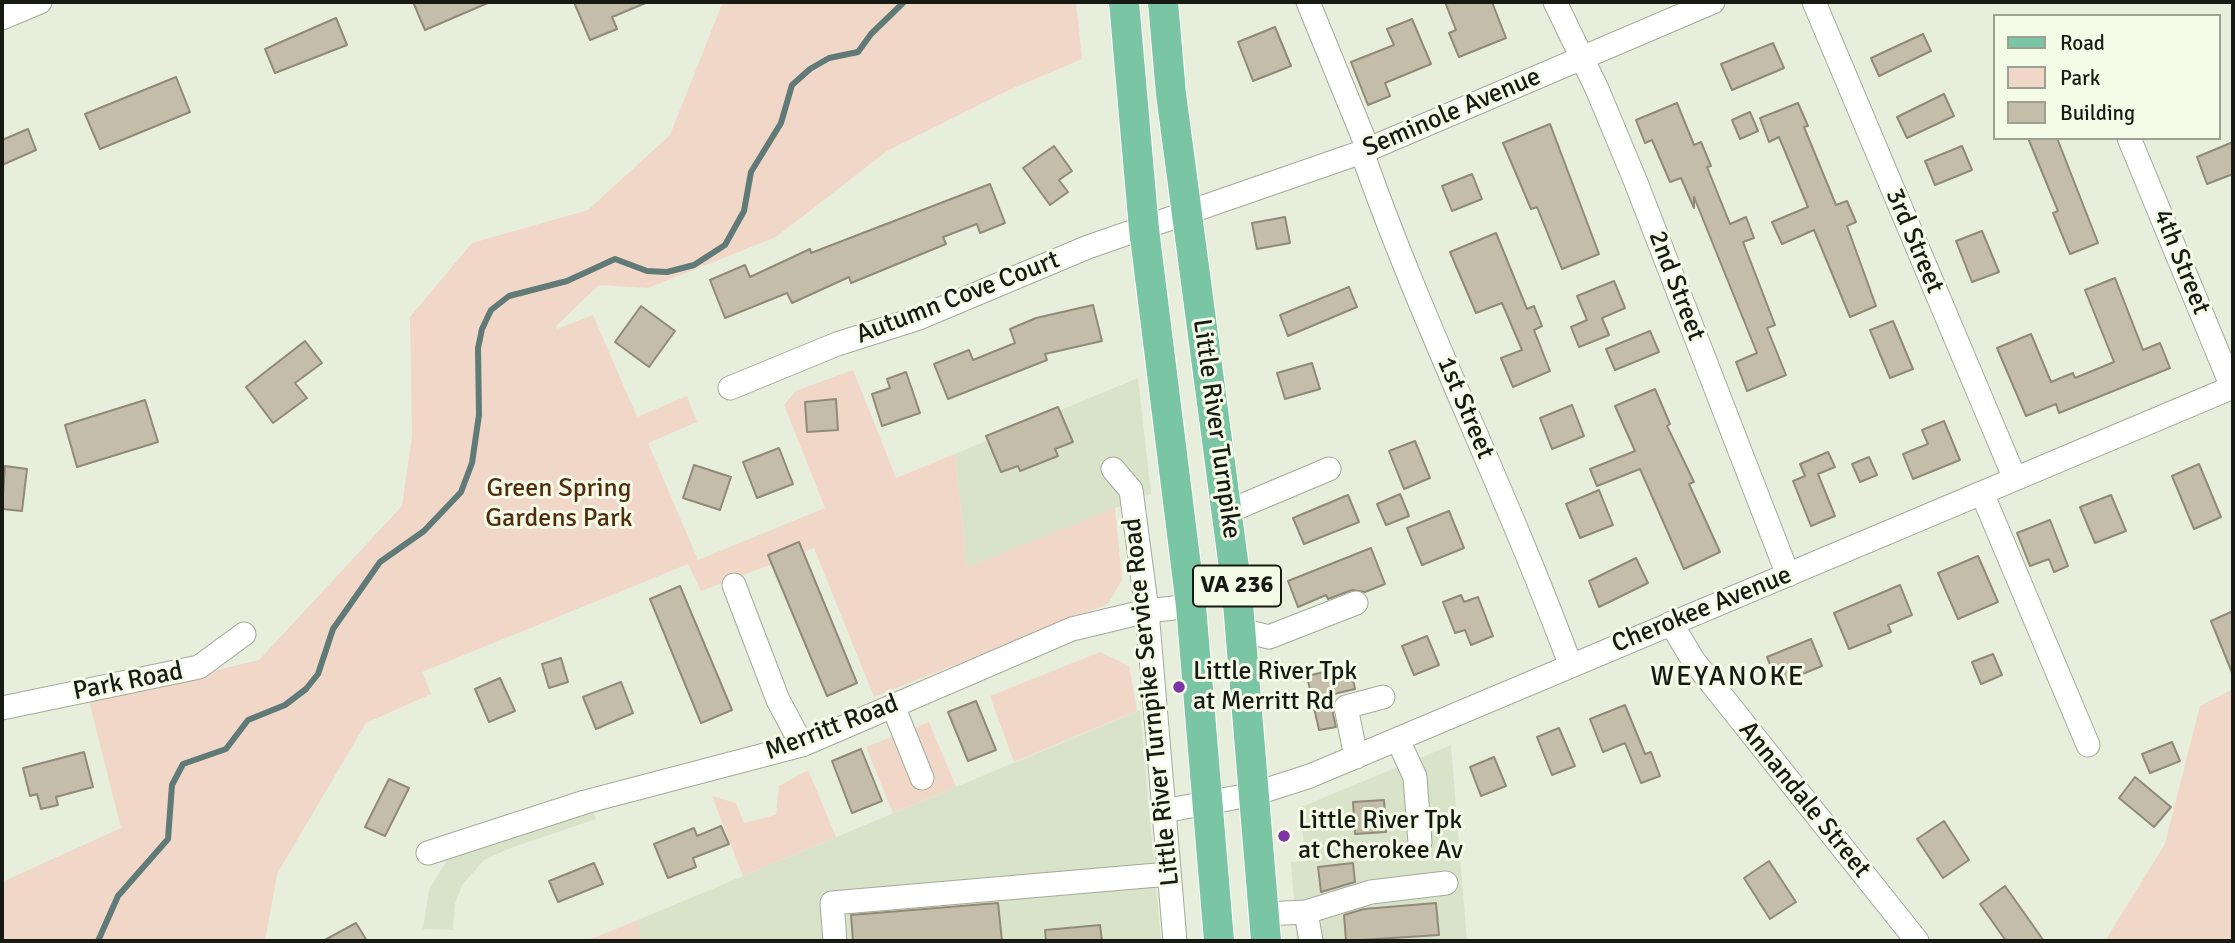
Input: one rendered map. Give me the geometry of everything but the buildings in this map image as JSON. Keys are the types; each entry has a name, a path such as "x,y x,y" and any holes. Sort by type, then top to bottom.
{"main road":[{"name":"Little River Turnpike","path":"1124,2 1144,229 1191,606 1219,941"},
{"name":"Little River Turnpike","path":"1163,2 1240,629 1265,928"}],"street":[{"path":"2,18 40,2"},
{"name":"1st Street","path":"1308,2 1365,150 1389,227 1544,594 1570,664"},
{"name":"2nd Street","path":"1555,2 1640,191 1788,575"},
{"name":"Seminole Avenue","path":"1187,214 1365,150 1713,2"},
{"name":"3rd Street","path":"1814,2 2015,480"},
{"name":"4th Street","path":"2130,140 2233,387"},
{"name":"Autumn Cove Court","path":"730,388 837,344 919,318 1088,247 1187,214"},
{"name":"Cherokee Avenue","path":"1164,811 1254,794 1356,757 1570,664 2233,387"},
{"name":"Little River Turnpike Service Road","path":"1112,469 1131,491 1147,611 1175,941"},
{"path":"1227,512 1329,469"},
{"path":"1982,493 2088,745"},
{"path":"734,585 778,700 803,745"},
{"path":"1240,629 1269,638 1356,603"},
{"name":"Merritt Road","path":"428,853 585,802 803,745 1072,629 1147,611 1191,606"},
{"name":"Annandale Street","path":"1671,623 1693,660 1917,941"},
{"name":"Park Road","path":"2,708 199,667 244,634"},
{"path":"1356,757 1346,706 1383,697"},
{"path":"893,706 922,778"},
{"path":"1398,740 1415,777 1420,843"},
{"path":"835,941 832,903 1170,874"},
{"path":"1265,928 1371,892 1446,883"},
{"path":"1306,912 1311,941"}],"shaded area":[{"path":"1138,378 1151,494 967,567 955,454"},
{"path":"1140,710 1161,941 640,941 638,920"},
{"path":"1451,745 1467,941 1297,941 1291,862 1305,861 1301,807"},
{"path":"593,811 596,819 484,860 462,885 455,904 453,930 423,929 429,890 450,855"}],"green space":[{"name":"Green Spring Gardens Park","path":"723,2 1076,2 1082,59 1009,90 887,151 776,237 648,288 599,285 556,326 557,329 593,315 637,417 687,396 697,422 648,443 698,560 825,508 784,405 796,391 853,370 896,478 955,454 967,567 1115,508 1122,580 1108,604 874,697 814,548 701,591 688,564 422,672 431,694 366,723 277,874 265,941 2,941 2,882 121,828 89,701 259,660 402,506 412,436 410,317 472,243 588,210 670,135"},
{"path":"1100,652 1129,666 1137,711 1014,762 990,696"},
{"path":"2233,689 2233,941 2105,941 2165,844 2200,706"},
{"path":"929,722 956,787 893,813 866,747"},
{"path":"808,770 836,837 743,876 712,796 736,803 744,823 776,815 779,786"},
{"path":"638,920 640,941 586,941"}],"waterway":[{"path":"98,941 118,896 168,839 172,785 183,764 226,749 248,720 285,705 306,689 318,674 333,629 380,562 424,531 461,492 472,463 479,415 478,348 482,329 491,310 509,296 567,281 615,259 647,271 667,272 694,265 725,245 744,211 751,172 781,123 792,85 810,69 829,58 858,52 871,34 904,2"}],"place":[{"name":"Little River Tpk at Merritt Rd","path":"1179,687"},
{"name":"Little River Tpk at Cherokee Av","path":"1284,836"}],"district":[{"name":"WEYANOKE","path":"1728,678"}]}
